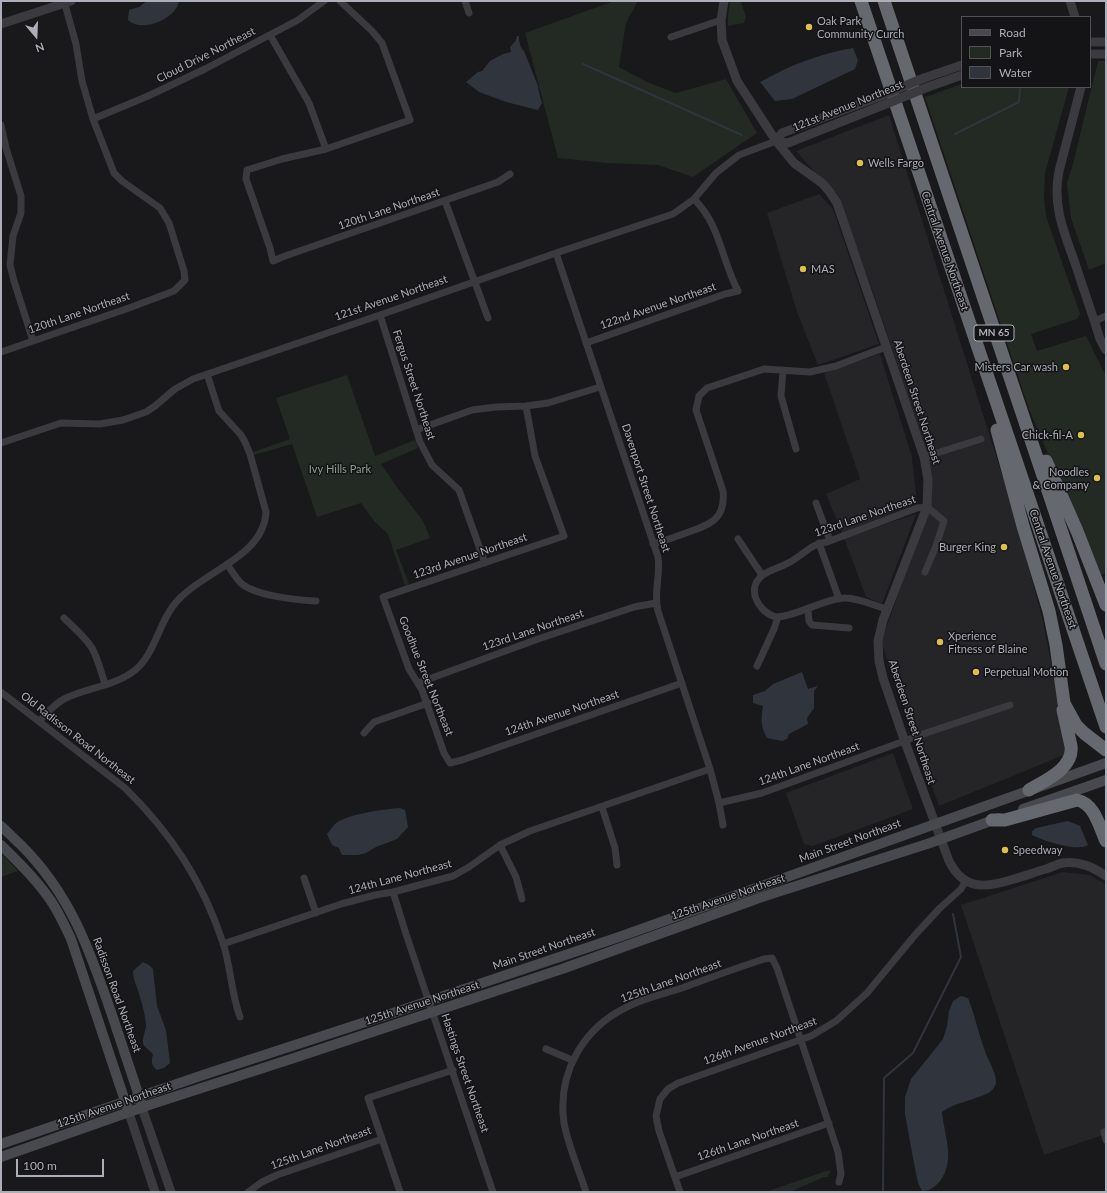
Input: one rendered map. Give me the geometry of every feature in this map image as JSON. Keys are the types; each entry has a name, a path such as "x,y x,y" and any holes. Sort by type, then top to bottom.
{"highway":[{"name":"Central Avenue Northeast","path":"861,1 1106,727"},
{"name":"Central Avenue Northeast","path":"884,1 1018,406 1106,664"},
{"path":"979,352 984,380 1021,518 1049,611 1056,645 1064,703 1076,725 1103,747"},
{"path":"1018,406 1041,450 1106,605"},
{"path":"1030,790 1057,772 1066,765 1070,759 1072,750 1062,708 1064,703"},
{"path":"992,820 1005,820 1077,800 1086,803 1091,808 1106,841"}],"main road":[{"name":"Main Street Northeast","path":"374,1019 618,937 1105,764"},
{"path":"941,839 1106,780"},
{"name":"Radisson Road Northeast","path":"1,826 31,856 50,879 64,898 77,922 91,953 142,1108"},
{"name":"125th Avenue Northeast","path":"1,1157 142,1108 562,969 762,897 941,839"},
{"path":"1,845 23,867 50,900 65,925 129,1113"},
{"name":"125th Avenue Northeast","path":"1,1144 374,1019"}],"street":[{"name":"Cloud Drive Northeast","path":"93,119 191,76 298,20 324,1"},
{"path":"270,35 309,103 326,149 410,120 382,43 372,31 340,1"},
{"path":"465,1 469,13"},
{"name":"Aberdeen Street Northeast","path":"724,1 721,30 724,47 737,81 776,141 794,163 822,183 837,203 924,457 928,480 927,507 887,609 878,641 879,661 883,678 904,742 941,839"},
{"path":"1070,1 1075,16"},
{"path":"1,24 67,2 82,82 93,119"},
{"path":"672,37 721,20"},
{"path":"1091,42 1106,42"},
{"path":"1091,54 1106,54"},
{"path":"926,82 961,65"},
{"path":"926,82 961,75"},
{"name":"121st Avenue Northeast","path":"1,443 62,423 100,424 130,418 146,412 175,389 206,374 380,316 556,253 662,219 682,209 694,199 716,172 739,156 776,141 782,133 878,97 926,82"},
{"name":"121st Avenue Northeast","path":"776,141 788,143 881,106 926,82"},
{"path":"1081,88 1059,171 1056,196 1062,226 1100,338 1106,350"},
{"name":"120th Lane Northeast","path":"1,352 174,291 184,281 184,271 169,223 160,208 122,181 114,172 93,119"},
{"path":"1,125 6,148 21,196 21,213 13,236 10,265 33,341"},
{"name":"120th Lane Northeast","path":"326,149 244,168 246,179 270,248 273,262 285,256 498,182 510,174"},
{"name":"122nd Avenue Northeast","path":"586,342 725,294 738,291 732,279 713,224 703,208 694,199"},
{"path":"445,201 488,318"},
{"name":"Davenport Street Northeast","path":"556,253 654,544 659,566 656,603 710,769 723,825"},
{"name":"Fergus Street Northeast","path":"380,316 420,442 432,465 459,490 485,563"},
{"path":"1095,321 1106,316"},
{"path":"654,544 706,526 713,521 721,511 723,505 723,491 696,410 699,396 708,388 764,369 790,372 810,372 836,366 886,347"},
{"path":"783,370 781,396 796,449"},
{"path":"39,722 53,707 64,699 128,676 139,667 147,656 167,614 176,602 187,592 249,547 257,539 263,528 266,520 265,506 250,454 241,435 219,411 206,374"},
{"path":"416,430 472,410 548,404 600,387"},
{"name":"123rd Avenue Northeast","path":"383,596 564,536 535,456 526,406"},
{"path":"924,457 981,439"},
{"path":"816,503 830,541"},
{"path":"925,572 936,546 944,521 927,507"},
{"name":"123rd Lane Northeast","path":"762,575 790,562 818,543 830,541 916,508 927,507"},
{"path":"738,539 762,575 756,583 754,595 757,603 766,613 778,617 808,609 831,600 846,598 887,609"},
{"path":"818,543 839,599"},
{"path":"227,564 236,578 243,585 252,590 316,601"},
{"name":"Goodhue Street Northeast","path":"383,596 409,669 428,703 444,753 450,763"},
{"name":"123rd Lane Northeast","path":"418,683 634,607 656,603"},
{"path":"808,609 810,622 812,625 849,628"},
{"path":"757,666 778,617"},
{"path":"64,618 92,648 98,660 105,684"},
{"name":"124th Avenue Northeast","path":"450,763 682,683"},
{"name":"Old Radisson Road Northeast","path":"1,692 125,788 153,817 186,861 205,896 224,944 235,1005 240,1017"},
{"path":"364,733 374,722 428,703"},
{"name":"124th Lane Northeast","path":"719,803 762,793 1010,705"},
{"name":"124th Lane Northeast","path":"224,944 341,904 453,876 469,867 500,845 530,831 710,769"},
{"path":"602,807 615,848 618,865"},
{"path":"941,839 951,865 960,877 979,886 992,885 1057,865 1071,863 1079,863 1089,866 1106,876"},
{"path":"500,845 516,877 522,899"},
{"path":"304,878 316,913"},
{"name":"126th Avenue Northeast","path":"675,1177 659,1131 656,1116 660,1099 668,1089 678,1083 801,1040 824,1030 867,993 915,935 966,881"},
{"name":"Hastings Street Northeast","path":"393,892 428,1001 453,1070 493,1192"},
{"name":"125th Lane Northeast","path":"572,1060 590,1034 606,1019 628,1006 764,959 772,958 778,968 801,1040"},
{"path":"801,1040 838,1152 841,1174 839,1182"},
{"path":"546,1049 572,1060 567,1073 564,1089 564,1124 586,1192"},
{"path":"400,1192 368,1098 453,1070"},
{"name":"Radisson Road Northeast","path":"142,1108 171,1192"},
{"path":"129,1113 155,1192"},
{"name":"126th Lane Northeast","path":"675,1177 829,1123"},
{"path":"1104,1132 1106,1140"},
{"name":"125th Lane Northeast","path":"248,1192 277,1174 382,1139"},
{"path":"675,1177 680,1192"}],"shaded area":[{"path":"889,115 1014,513 1042,617 1069,753 939,806 881,642 930,506 927,452 872,289 838,198 796,151"},
{"path":"819,194 833,209 879,344 818,365 797,312 767,213"},
{"path":"880,354 912,457 917,503 842,533 826,494 860,479 824,373"},
{"path":"916,514 882,604 866,597 844,538"},
{"path":"893,753 913,809 813,846 804,844 786,793"},
{"path":"1063,872 1090,875 1105,884 1106,887 1106,1134 1044,1155 961,905"}],"green space":[{"path":"614,1 638,1 626,23 619,67 647,82 676,93 726,79 757,133 693,177 658,165 607,163 558,158 525,33"},
{"path":"730,1 741,2 746,17 744,23 728,26"},
{"path":"1098,61 1106,61 1106,263 1089,270 1071,218 1067,183"},
{"path":"961,84 961,88 1069,88 1045,173 1044,197 1046,216 1080,314 1077,319 1031,334 1037,351 1086,336 1106,376 1106,573 1101,575 1074,516 1029,409 925,97"},
{"name":"Ivy Hills Park","path":"347,375 375,456 415,440 418,448 381,464 423,521 430,538 396,550 409,584 405,586 388,534 374,521 361,503 317,517 292,444 254,455 253,452 290,439 276,398"},
{"path":"1,853 18,871 1,877"},
{"path":"826,1171 831,1171 827,1177 790,1192 766,1192"}],"water":[{"path":"147,1 179,1 177,7 166,18 150,25 134,24 128,20 129,10 139,7"},
{"path":"517,36 519,36 521,46 538,86 542,103 538,110 506,102 479,92 466,82 478,72 482,71 490,61 503,54 511,52 510,47 516,40"},
{"path":"853,48 858,60 855,69 792,99 775,101 760,82 805,61 828,53"},
{"path":"802,672 808,689 818,686 814,691 814,708 807,718 808,724 789,734 787,739 782,741 767,738 762,722 763,706 753,703 753,695 765,691 773,684"},
{"path":"400,808 405,810 408,827 397,839 376,847 366,853 358,855 342,855 339,848 332,845 327,834 335,824 348,817"},
{"path":"1068,821 1080,826 1088,845 1077,847 1052,843 1032,835 1032,831 1036,828"},
{"path":"143,962 153,969 157,1006 166,1030 170,1063 164,1068 157,1070 152,1063 153,1055 143,1043 146,1022 133,975 133,971"},
{"path":"961,996 968,998 986,1055 995,1074 996,1083 990,1092 952,1106 942,1112 948,1147 945,1173 934,1187 922,1191 918,1183 905,1114 905,1097 911,1079 943,1039 949,1011 953,1001"}],"waterway":[{"path":"583,64 742,135"},
{"path":"955,134 1019,102 1020,88"},
{"path":"883,1192 884,1078 913,1053 961,957 953,914"}],"place":[{"name":"Oak Park Community Curch","path":"809,27"},
{"name":"Wells Fargo","path":"860,163"},
{"name":"MAS","path":"803,269"},
{"name":"Misters Car wash","path":"1066,367"},
{"name":"Chick-fil-A","path":"1081,435"},
{"name":"Noodles & Company","path":"1097,478"},
{"name":"Burger King","path":"1004,547"},
{"name":"Xperience Fitness of Blaine","path":"940,642"},
{"name":"Perpetual Motion","path":"976,672"},
{"name":"Speedway","path":"1005,850"}]}
